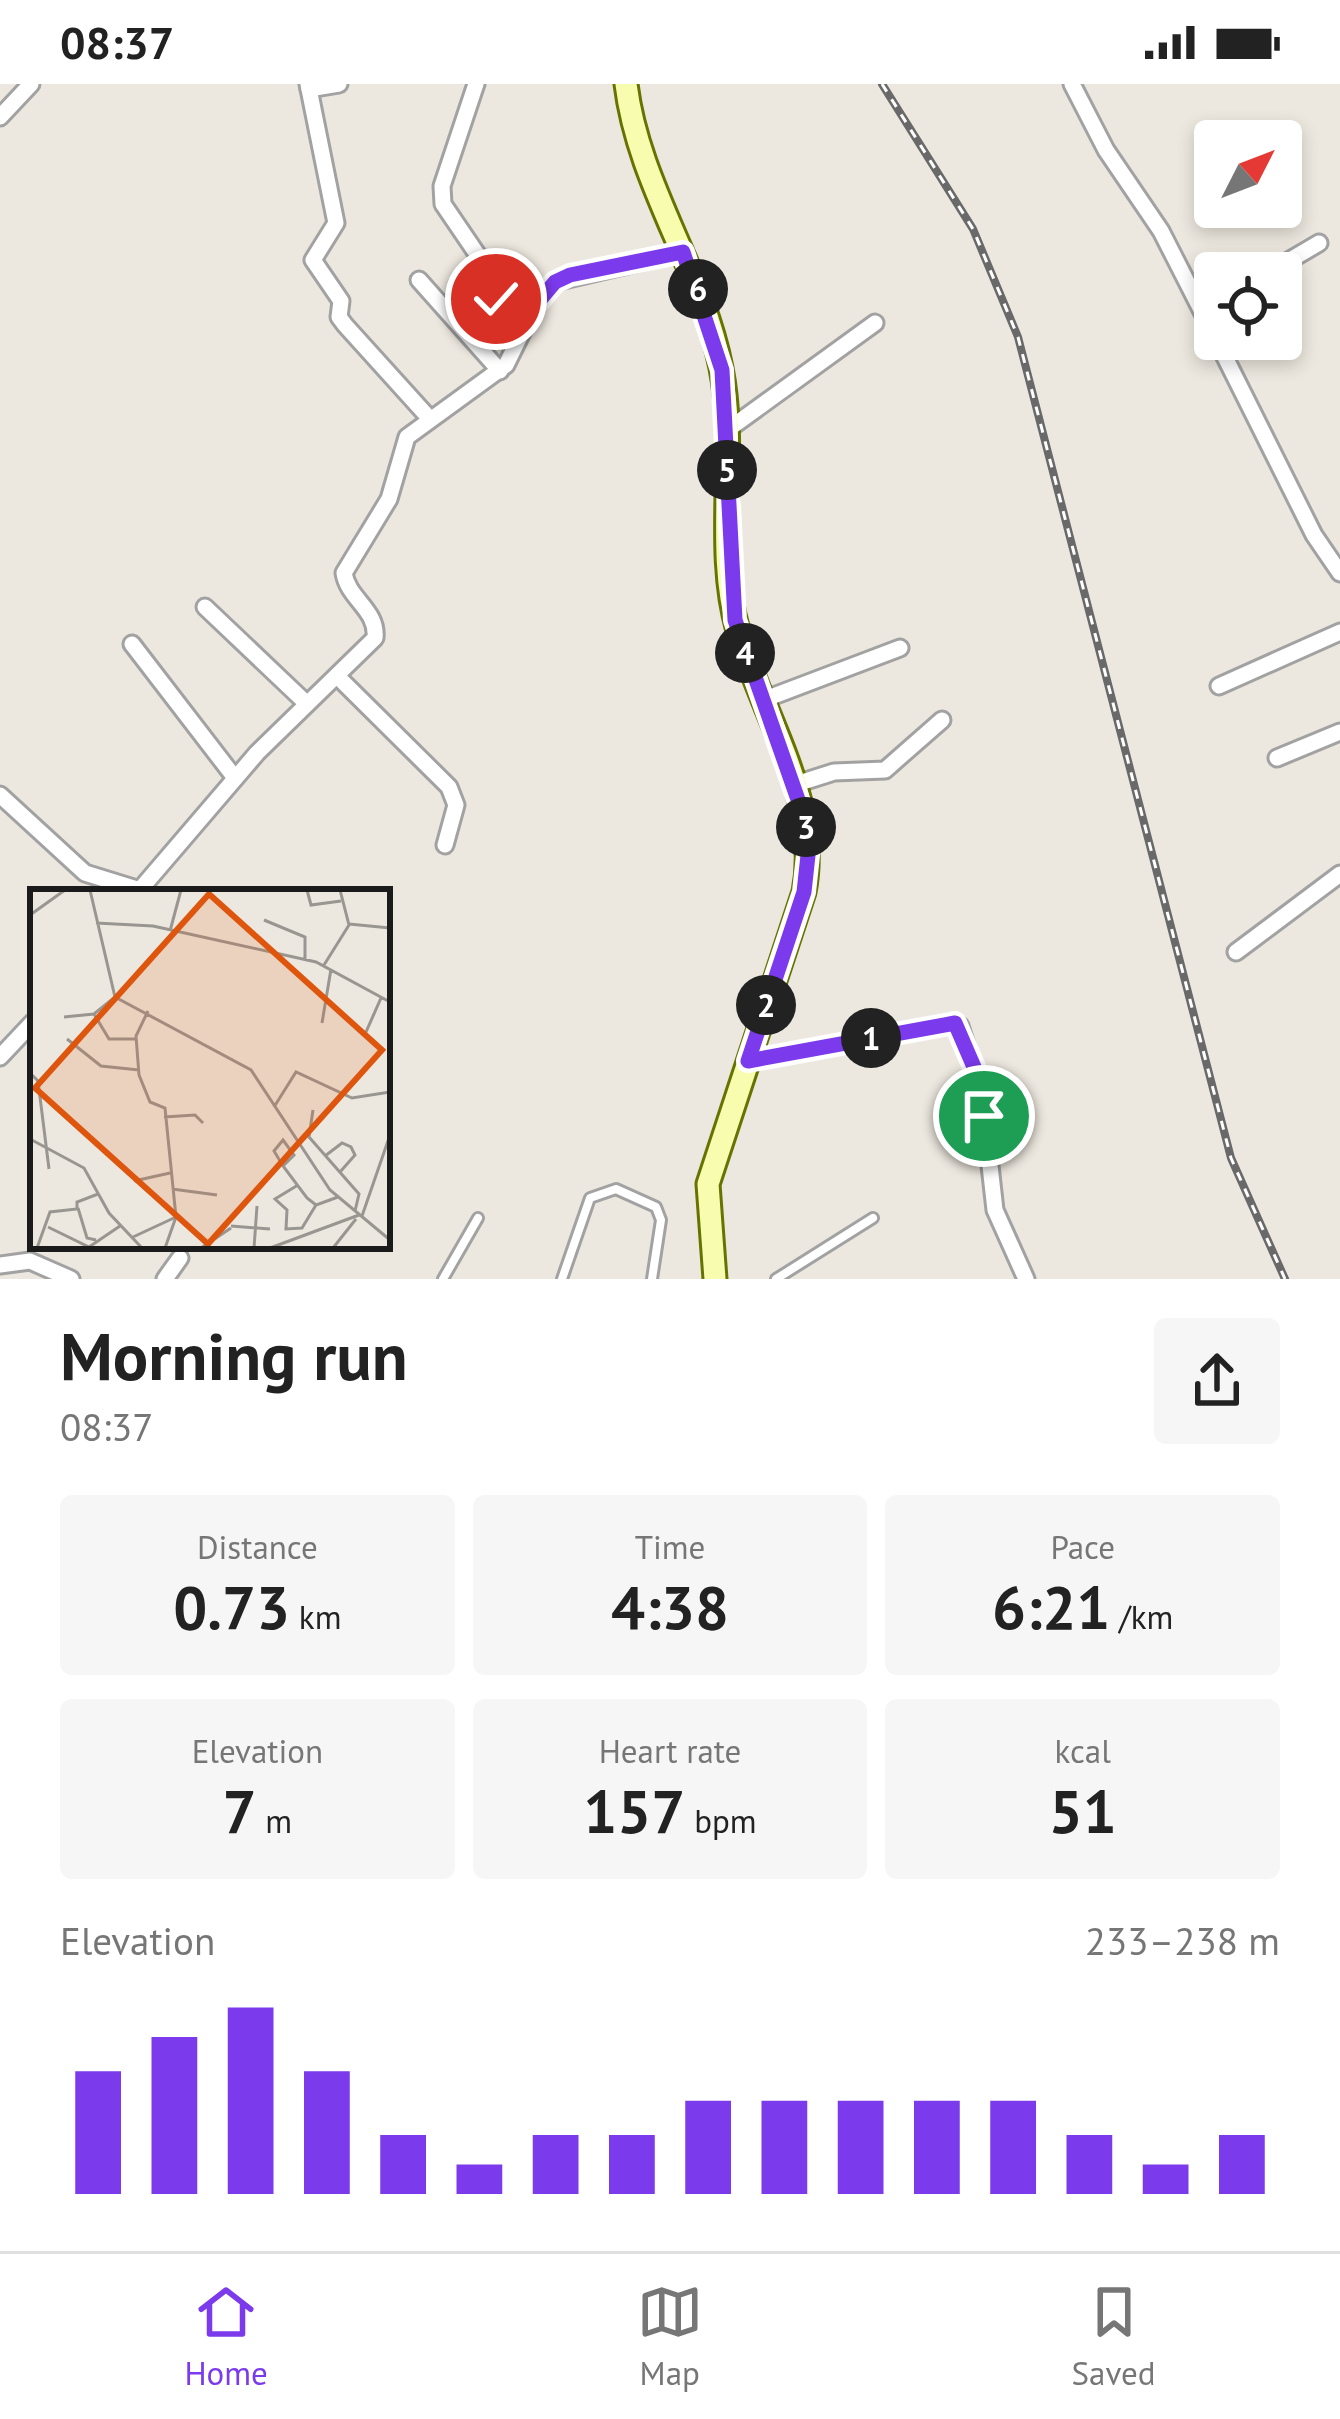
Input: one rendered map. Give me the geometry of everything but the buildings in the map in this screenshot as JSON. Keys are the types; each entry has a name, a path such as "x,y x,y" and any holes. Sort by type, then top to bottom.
{"street":[{"path":"0,117 31,84"},
{"path":"339,84 308,87 336,223 313,260 341,301 339,316 345,326 430,419"},
{"path":"475,84 442,186 443,204 484,268 496,299 538,302"},
{"path":"626,84 642,156 717,348 726,431 732,602 806,827 808,869 708,1184 715,1279"},
{"path":"1072,84 1079,106 1194,284"},
{"path":"1302,254 1319,244"},
{"path":"141,889 305,702 369,647 377,632 372,617 348,588 345,566 389,499 406,437 500,371 515,355 538,302 555,282 683,252"},
{"path":"419,280 500,371"},
{"path":"726,431 875,323"},
{"path":"1227,360 1304,516 1340,573"},
{"path":"205,607 305,702"},
{"path":"1219,686 1340,632"},
{"path":"133,644 235,778"},
{"path":"764,700 900,648"},
{"path":"337,676 448,788 456,805 445,844"},
{"path":"794,784 834,772 885,770 942,720"},
{"path":"1277,758 1340,732"},
{"path":"0,796 86,873 133,889"},
{"path":"1236,952 1340,874"},
{"path":"748,1061 948,1023 960,1026 982,1095 995,1210 1026,1279"},
{"path":"0,1057 30,1025"},
{"path":"166,1279 180,1258"},
{"path":"0,1265 31,1261 70,1279"}],"lane":[{"path":"562,1279 590,1198 616,1190 656,1207 661,1220 652,1279"},
{"path":"443,1279 478,1218"},
{"path":"776,1279 872,1218"}],"railway":[{"path":"882,84 973,229 1018,337 1231,1158 1285,1279"}],"route":[{"path":"496,299 538,302 555,282 570,275 683,252 722,370 735,620 802,811 809,846 804,892 748,1061 955,1023 962,1029 977,1074 984,1116"}]}
